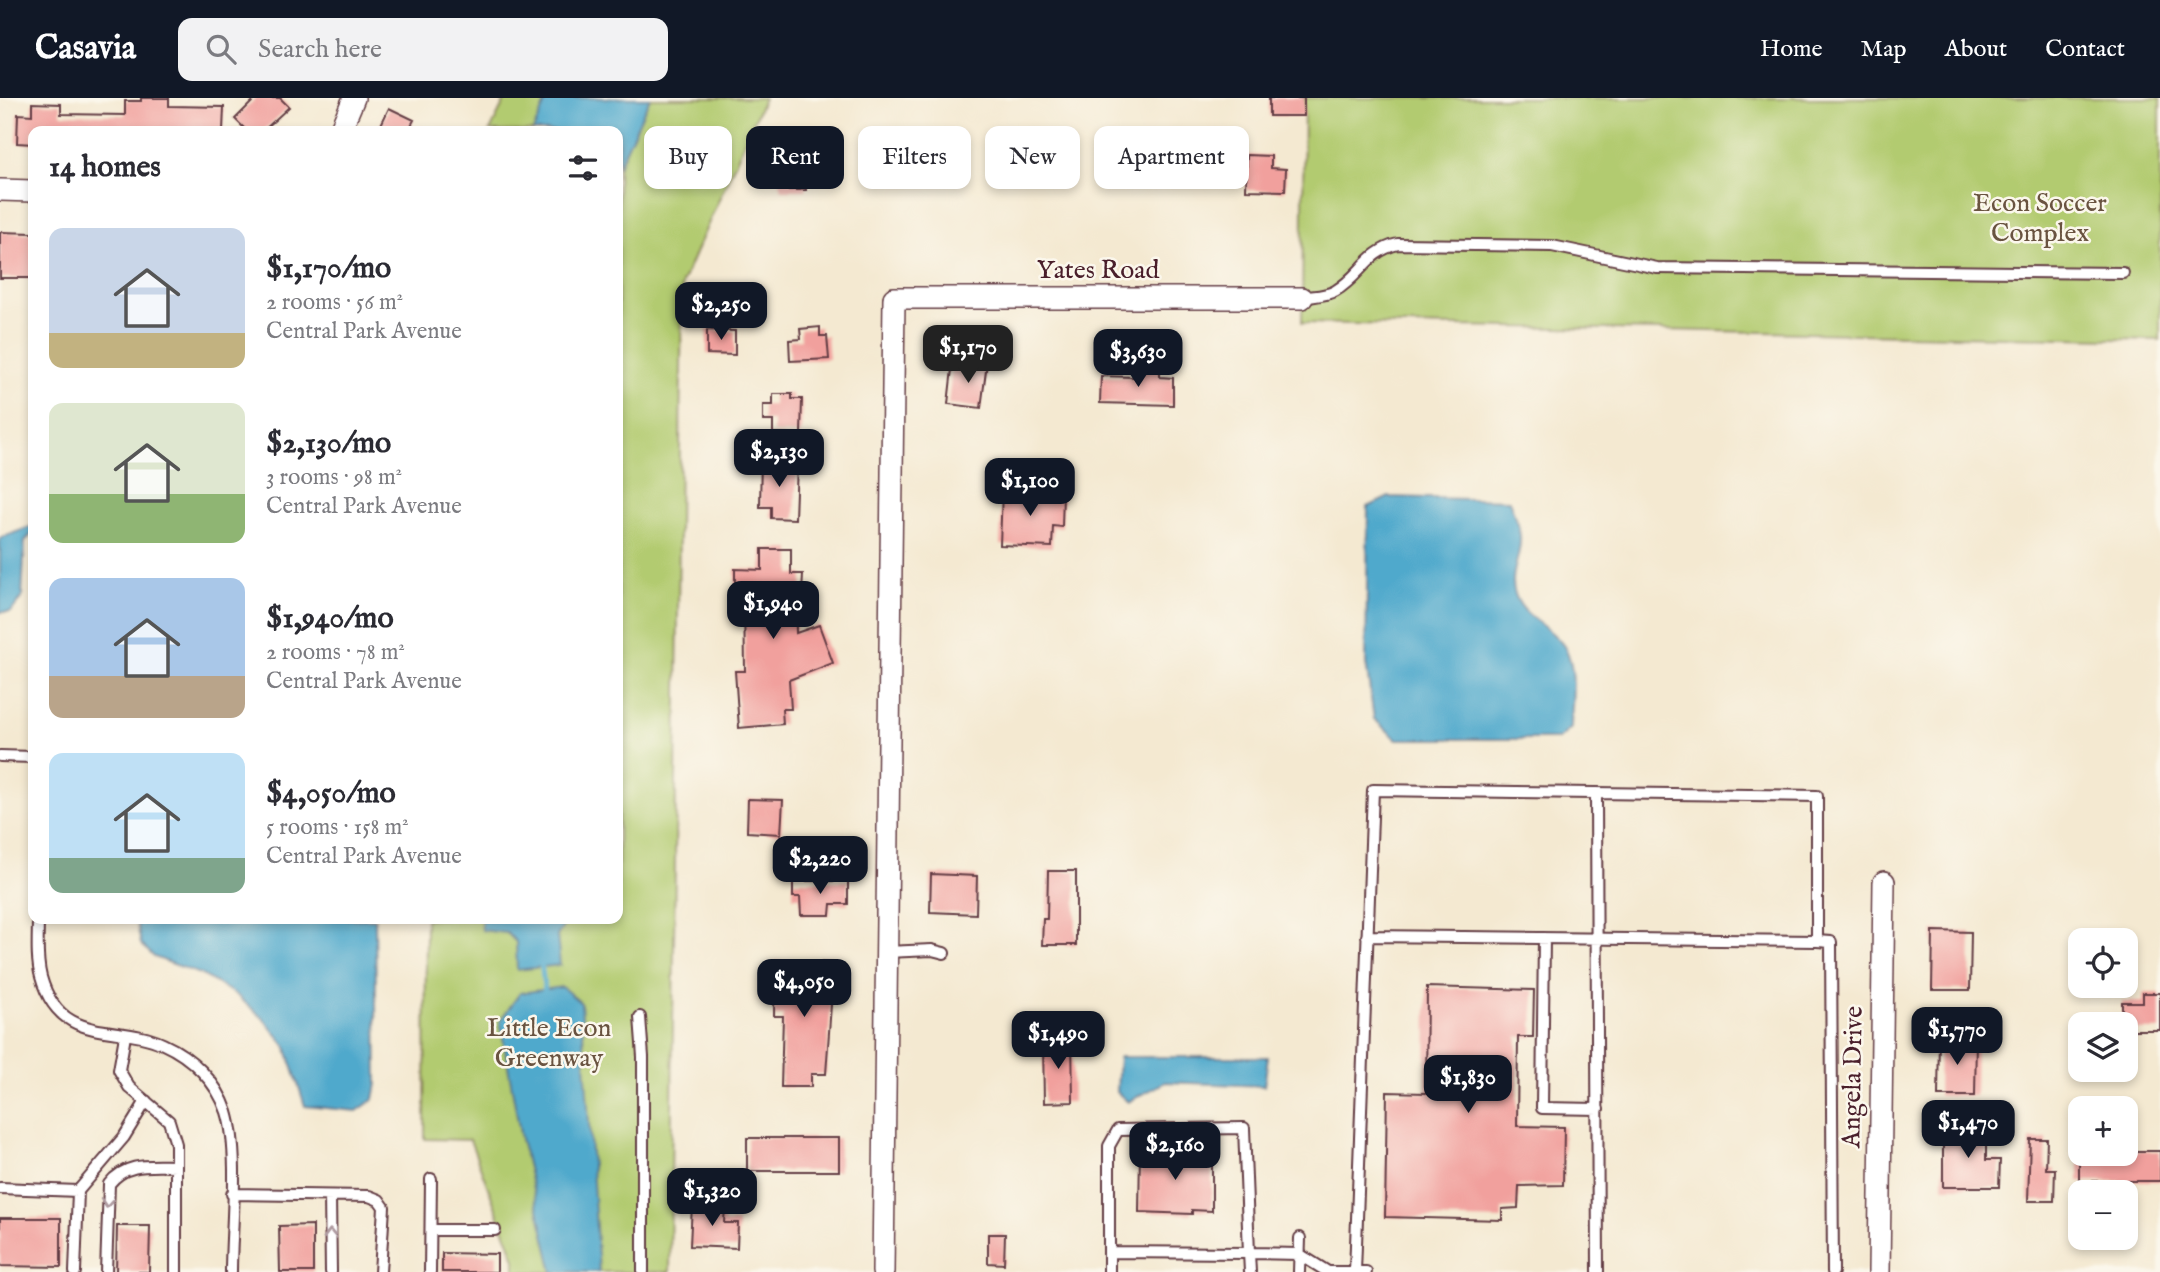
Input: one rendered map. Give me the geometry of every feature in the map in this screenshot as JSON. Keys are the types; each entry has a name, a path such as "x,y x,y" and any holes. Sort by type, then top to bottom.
{"street":[{"path":"342,126 354,98"},
{"path":"0,190 28,191"},
{"name":"Yates Road","path":"887,952 894,298 1302,298"},
{"name":"Angela Drive","path":"1879,1272 1884,882"},
{"path":"883,1272 887,952"}],"lane":[{"path":"1302,298 1333,293 1381,248 1398,244 1552,246 1657,268 2123,273"},
{"path":"0,756 28,757"},
{"path":"1355,1272 1373,790 1817,796 1817,941"},
{"path":"1596,793 1598,1272"},
{"path":"38,924 40,976 49,997 70,1019 93,1031 162,1043 191,1060 212,1084 227,1112 233,1152 231,1272"},
{"path":"1367,936 1831,942 1833,1272"},
{"path":"1544,938 1542,1108 1598,1109"},
{"path":"887,952 932,950 944,953"},
{"path":"640,1017 643,1057 643,1272"},
{"path":"125,1036 119,1070 129,1087 169,1121 176,1144 176,1272"},
{"path":"75,1272 78,1191 124,1137 146,1101"},
{"path":"1109,1272 1110,1146 1118,1130 1244,1128 1250,1272"},
{"path":"106,1272 109,1184 116,1174 133,1166 176,1166"},
{"path":"430,1272 431,1180"},
{"path":"0,1188 78,1191"},
{"path":"232,1194 369,1196 379,1200 384,1207 380,1272"},
{"path":"330,1196 331,1272"},
{"path":"430,1230 495,1230"},
{"path":"1299,1272 1300,1238"},
{"path":"1110,1252 1299,1254 1328,1272 1366,1272"}],"green space":[{"name":"Little Econ Greenway","path":"506,98 764,98 752,126 746,126 746,139 732,170 732,126 644,126 644,189 724,189 682,283 670,1272 515,1272 515,1259 470,1140 425,1139 426,924 623,924 623,126 492,126"},
{"name":"Econ Soccer Complex","path":"1304,98 2160,98 2160,340 1302,323"}],"water":[{"path":"547,98 650,98 623,156 623,126 535,126"},
{"path":"1389,497 1509,500 1520,536 1513,579 1518,602 1559,640 1570,659 1573,682 1571,728 1559,739 1397,739 1374,719 1366,663 1368,507"},
{"path":"28,528 22,597 11,612 0,612 0,538"},
{"path":"137,924 375,924 377,1084 374,1099 357,1111 305,1106 286,1046 263,1018 235,994 200,974 154,957 141,944"},
{"path":"481,924 565,924 557,936 560,965 517,970 516,942 507,933 482,930"},
{"path":"562,987 581,1003 599,1272 553,1272 521,1139 500,1021 520,993"},
{"path":"1119,1057 1268,1057 1264,1086 1165,1082 1128,1102 1117,1092"}],"building":[{"path":"141,98 169,98 169,106 224,107 223,126 28,126 28,144 17,143 18,114 32,115 32,103 61,104 61,114 125,115 125,101 141,101"},
{"path":"256,98 280,98 289,107 268,126 242,126 235,119"},
{"path":"1269,98 1304,98 1304,116 1269,116"},
{"path":"389,108 414,120 411,126 380,126"},
{"path":"1249,155 1271,156 1271,168 1286,169 1285,191 1246,190 1249,189"},
{"path":"0,232 28,233 28,278 0,278"},
{"path":"820,327 820,336 827,336 829,359 790,361 789,340 801,339 800,329"},
{"path":"707,330 735,331 735,355 707,354"},
{"path":"972,361 987,363 981,408 948,404 952,369 966,367"},
{"path":"1133,369 1160,370 1160,377 1173,378 1173,405 1100,403 1101,376 1133,377"},
{"path":"773,394 792,394 792,399 802,399 801,434 773,433 773,421 763,421 763,405 773,405"},
{"path":"761,461 797,463 795,519 771,518 771,507 760,507"},
{"path":"1002,491 1063,494 1062,527 1053,526 1052,547 1000,545"},
{"path":"762,549 791,549 791,574 803,574 802,594 795,594 796,633 819,625 833,663 789,680 791,709 782,709 783,724 739,728 735,671 745,671 744,594 735,594 735,569 762,570"},
{"path":"748,799 783,800 781,834 747,832"},
{"path":"1048,871 1076,871 1076,945 1042,945 1043,919 1047,919"},
{"path":"931,874 977,876 976,914 930,912"},
{"path":"793,881 848,881 848,904 831,904 830,915 801,915 800,897 793,897"},
{"path":"1933,931 1971,932 1970,990 1932,990"},
{"path":"775,961 834,963 826,1074 811,1074 811,1087 781,1087 783,1016 774,1016"},
{"path":"1427,987 1534,990 1533,1037 1518,1037 1517,1126 1564,1127 1563,1185 1519,1186 1518,1208 1502,1209 1502,1220 1385,1217 1387,1092 1426,1093"},
{"path":"2143,993 2160,993 2160,1030 2138,1030 2138,1012 2122,1012 2122,1002 2143,1002"},
{"path":"1939,1038 1976,1039 1975,1096 1938,1096"},
{"path":"1043,1039 1072,1039 1073,1102 1044,1103"},
{"path":"1943,1129 1986,1129 1986,1160 2000,1160 1999,1187 1943,1187"},
{"path":"747,1138 839,1138 839,1171 747,1171"},
{"path":"2030,1139 2047,1139 2046,1169 2055,1169 2054,1201 2028,1201"},
{"path":"2138,1151 2160,1151 2160,1181 2079,1180 2079,1166 2138,1166"},
{"path":"1140,1152 1212,1153 1212,1211 1192,1210 1192,1214 1139,1212"},
{"path":"692,1205 725,1206 724,1223 738,1223 737,1248 690,1246"},
{"path":"0,1218 61,1218 61,1267 0,1266"},
{"path":"313,1225 313,1272 280,1272 279,1226"},
{"path":"117,1226 150,1226 149,1272 116,1272"},
{"path":"988,1234 1005,1234 1004,1264 988,1263"},
{"path":"442,1253 497,1254 497,1272 442,1272"}],"waterway":[{"path":"541,962 545,994"}]}
